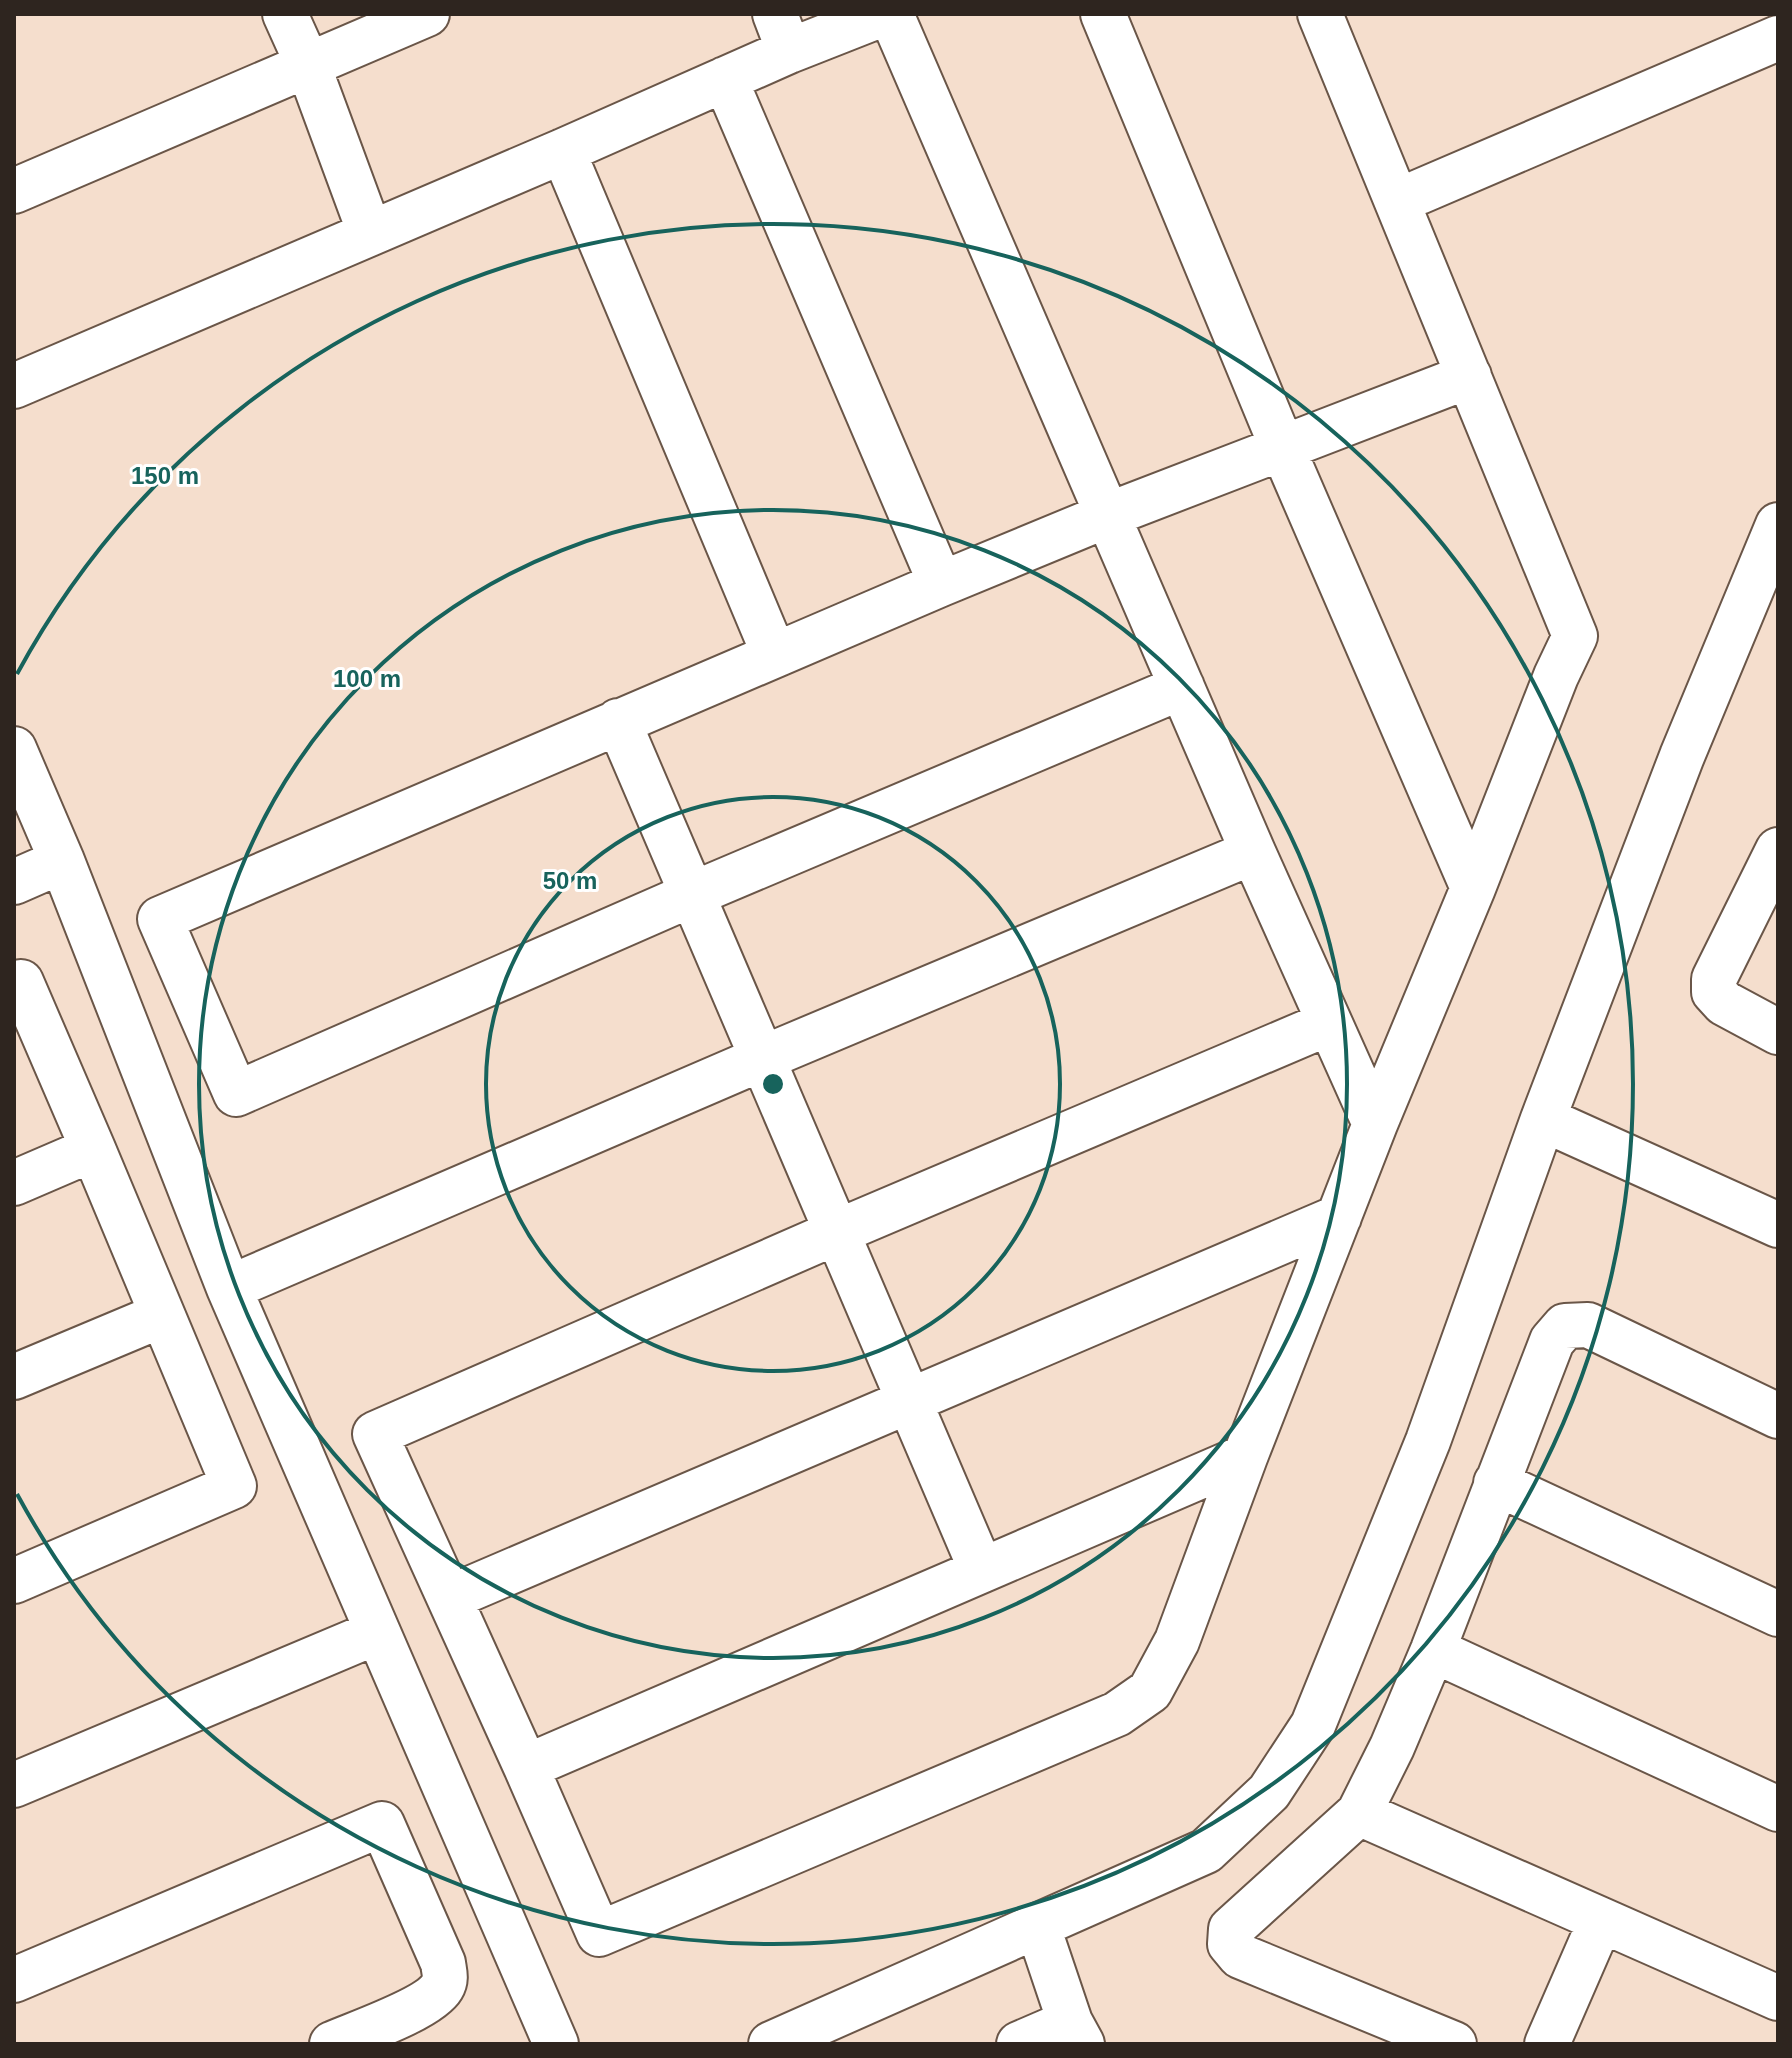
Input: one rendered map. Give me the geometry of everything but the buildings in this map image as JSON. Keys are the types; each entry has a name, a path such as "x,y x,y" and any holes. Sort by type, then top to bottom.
{"street":[{"path":"285,14 308,65 370,233"},
{"path":"14,191 427,14"},
{"path":"14,386 725,79 782,33 883,14"},
{"path":"891,14 1253,852 1375,1124"},
{"path":"1103,14 1283,449 1473,888"},
{"path":"1320,14 1575,636 1556,676 1473,888 1375,1124 1177,1641 1150,1691 1117,1714 599,1934 451,1597 375,1434 837,1232 1329,1023"},
{"path":"1419,192 1778,38"},
{"path":"725,79 941,584"},
{"path":"563,151 774,654"},
{"path":"1182,687 693,894 236,1094 160,919 941,584 1108,515 1469,376"},
{"path":"771,2044 1206,1851 1269,1792 1313,1725 1428,1441 1543,1119 1682,756 1778,525"},
{"path":"618,721 981,1569"},
{"path":"14,749 62,861 229,1288 556,2044"},
{"path":"1778,850 1714,979 1714,992 1724,1003 1778,1032"},
{"path":"229,1288 763,1058 1253,852"},
{"path":"14,882 62,861"},
{"path":"14,1581 234,1486 93,1149 18,983"},
{"path":"1543,1119 1778,1225"},
{"path":"14,1183 93,1149"},
{"path":"451,1597 1339,1217"},
{"path":"14,1377 162,1315"},
{"path":"1454,2044 1240,1956 1230,1944 1231,1929 1359,1813 1392,1747 1433,1650 1552,1341 1565,1326 1588,1325 1778,1416"},
{"path":"526,1767 1245,1457"},
{"path":"1496,1483 1778,1614"},
{"path":"14,1785 377,1632"},
{"path":"1433,1650 1778,1809"},
{"path":"1359,1813 1778,1998"},
{"path":"14,1980 382,1824 443,1963 445,1975 442,1988 418,2007 332,2044"},
{"path":"1547,2044 1601,1920"},
{"path":"1019,2044 1076,2033 1038,1927"}]}
